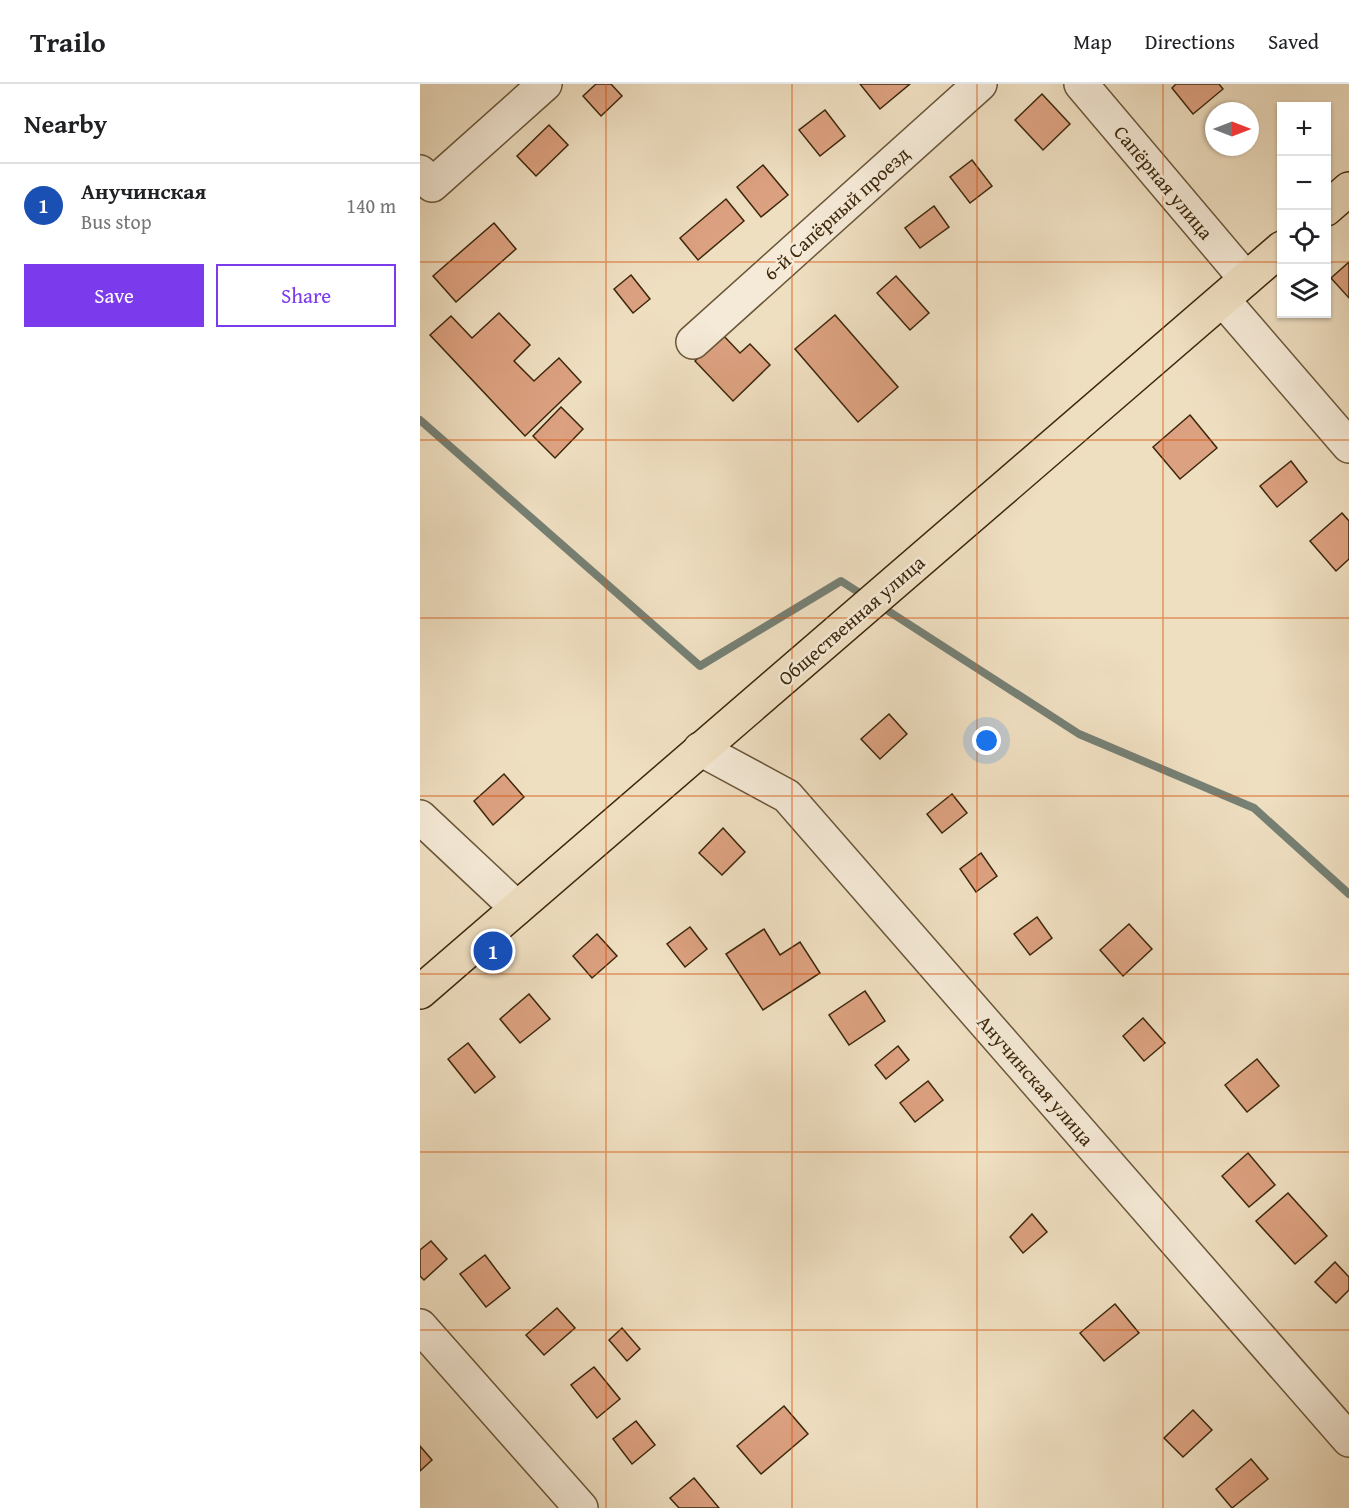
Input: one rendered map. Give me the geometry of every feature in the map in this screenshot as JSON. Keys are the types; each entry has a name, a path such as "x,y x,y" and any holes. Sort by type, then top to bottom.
{"main road":[{"path":"1331,205 1349,189"},
{"name":"Общественная улица","path":"420,992 1277,252"}],"street":[{"path":"426,178 545,84"},
{"name":"6-й Сапёрный проезд","path":"693,342 980,84"},
{"name":"Сапёрная улица","path":"1081,84 1349,446"},
{"name":"Анучинская улица","path":"700,749 787,796 1349,1440"},
{"path":"420,817 517,908"},
{"path":"420,1326 581,1508"}],"building":[{"path":"596,84 611,84 622,96 601,116 583,96"},
{"path":"860,84 910,84 880,109"},
{"path":"1176,84 1219,84 1223,89 1193,114 1172,88"},
{"path":"1042,94 1070,124 1043,150 1015,120"},
{"path":"825,110 845,136 820,156 799,130"},
{"path":"549,125 568,145 536,176 517,156"},
{"path":"972,160 992,186 970,203 950,177"},
{"path":"763,165 788,195 761,217 737,187"},
{"path":"726,199 744,221 698,260 680,238"},
{"path":"934,206 949,227 920,248 905,228"},
{"path":"494,223 516,249 456,302 433,276"},
{"path":"1349,262 1349,298 1331,278"},
{"path":"631,275 650,299 633,313 614,289"},
{"path":"896,276 929,313 910,330 877,293"},
{"path":"499,313 530,345 514,361 534,381 559,358 581,382 525,436 430,335 451,316 472,338"},
{"path":"835,315 898,387 858,422 795,349"},
{"path":"722,334 740,353 750,344 770,365 733,401 695,361"},
{"path":"561,407 583,429 555,458 533,436"},
{"path":"1190,415 1217,448 1180,479 1153,447"},
{"path":"1291,461 1307,482 1277,507 1260,486"},
{"path":"1342,513 1349,521 1349,559 1336,571 1310,541"},
{"path":"889,714 907,734 880,759 861,739"},
{"path":"504,774 524,797 493,825 474,801"},
{"path":"952,794 967,813 942,833 927,814"},
{"path":"723,828 745,852 722,875 699,853"},
{"path":"981,853 997,876 976,892 960,869"},
{"path":"1037,917 1052,938 1030,955 1014,934"},
{"path":"1129,924 1152,949 1123,976 1100,950"},
{"path":"690,927 707,949 685,967 667,944"},
{"path":"764,929 780,955 800,942 820,973 763,1010 726,954"},
{"path":"597,934 617,956 592,978 573,956"},
{"path":"865,991 885,1021 849,1045 829,1015"},
{"path":"529,994 550,1019 520,1043 500,1019"},
{"path":"1143,1018 1165,1043 1144,1061 1123,1036"},
{"path":"468,1043 495,1077 475,1093 448,1059"},
{"path":"898,1046 909,1060 886,1079 875,1065"},
{"path":"1257,1059 1279,1086 1247,1112 1225,1085"},
{"path":"928,1081 943,1100 915,1122 900,1103"},
{"path":"1248,1153 1275,1185 1249,1207 1222,1176"},
{"path":"1288,1193 1327,1236 1295,1264 1256,1221"},
{"path":"1032,1214 1047,1232 1023,1253 1010,1237"},
{"path":"431,1241 447,1259 424,1280 420,1276 420,1250"},
{"path":"485,1255 510,1288 486,1307 460,1274"},
{"path":"1335,1262 1349,1277 1349,1290 1336,1303 1315,1282"},
{"path":"1115,1304 1139,1333 1104,1361 1080,1333"},
{"path":"557,1308 575,1328 544,1355 526,1335"},
{"path":"622,1328 640,1349 627,1361 609,1340"},
{"path":"594,1367 620,1399 597,1418 571,1385"},
{"path":"784,1406 808,1434 761,1474 737,1446"},
{"path":"1193,1410 1212,1430 1183,1457 1164,1438"},
{"path":"636,1421 655,1445 632,1464 613,1439"},
{"path":"420,1446 432,1460 420,1471"},
{"path":"1251,1459 1268,1479 1232,1508 1216,1489"},
{"path":"694,1478 719,1508 679,1508 670,1498"}],"waterway":[{"path":"420,420 700,666 841,581 866,597"},
{"path":"879,605 1079,734 1254,808 1349,894"}],"place":[{"name":"Анучинская","path":"493,951"}]}
